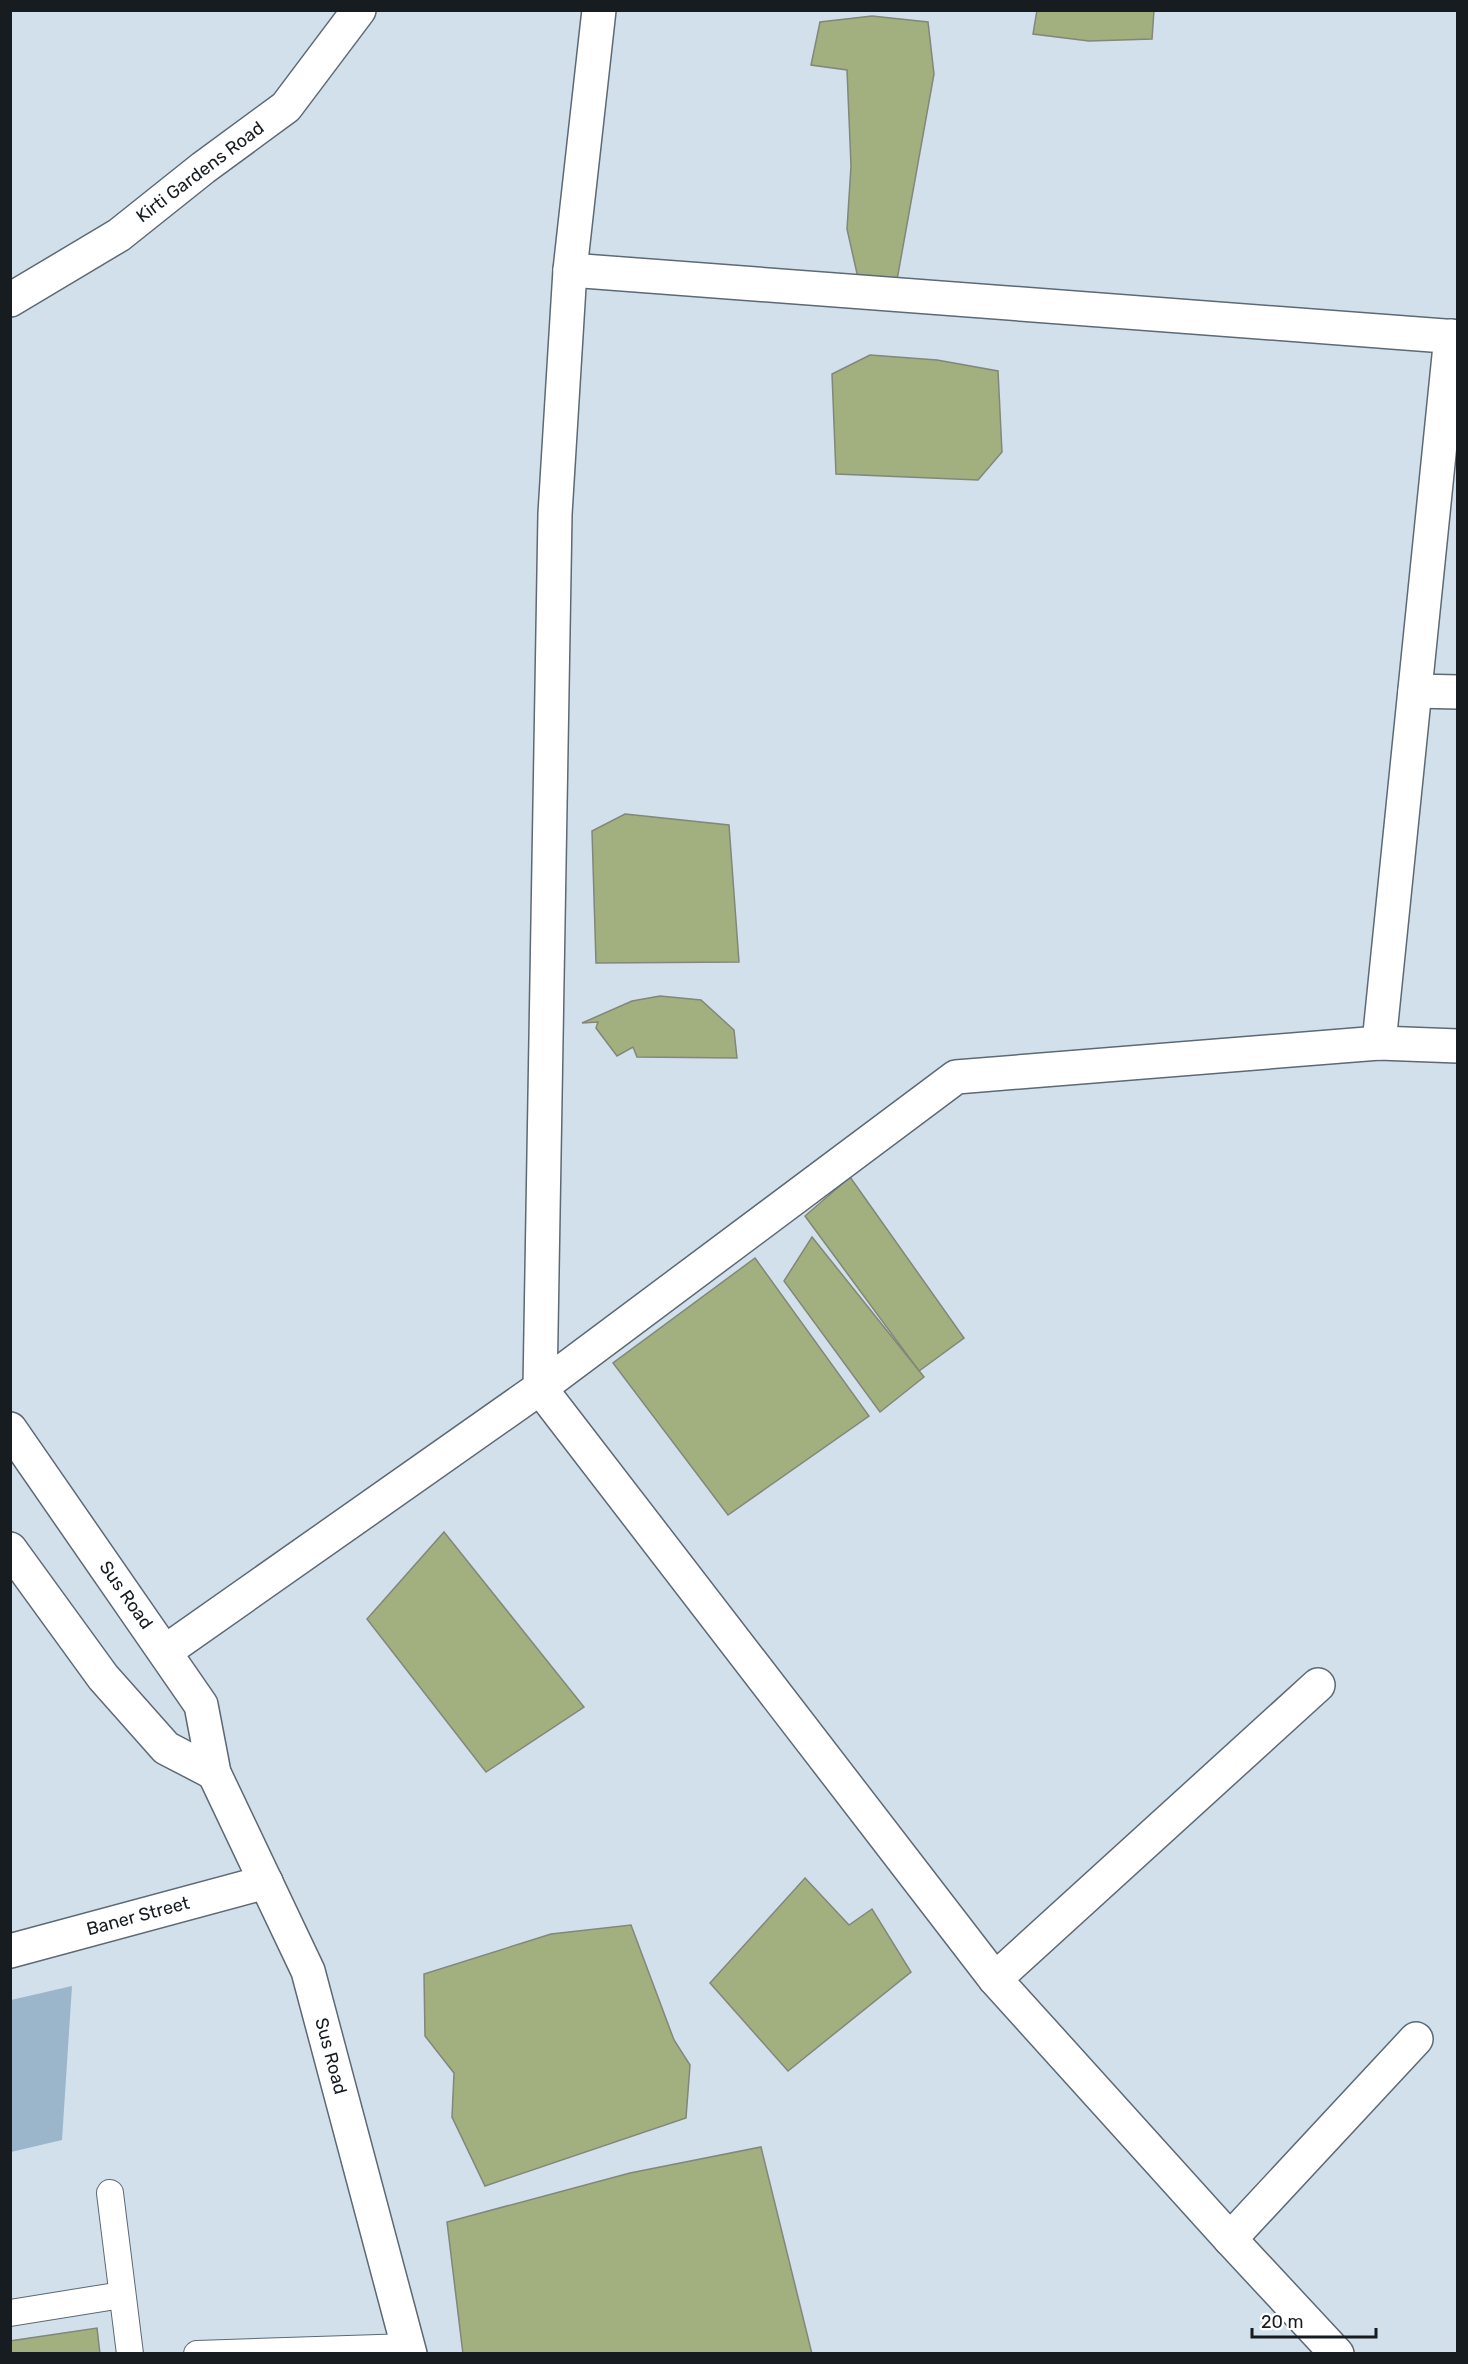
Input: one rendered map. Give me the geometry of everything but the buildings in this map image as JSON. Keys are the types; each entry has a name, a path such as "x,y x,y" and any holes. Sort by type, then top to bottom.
{"street":[{"name":"Kirti Gardens Road","path":"10,300 119,235 203,168 286,107 359,10"},
{"path":"599,10 570,270 555,514 540,1388 995,1978 1337,2354"},
{"path":"570,270 1454,337 1379,1043"},
{"path":"1415,691 1458,692"},
{"path":"166,1651 540,1388 956,1077 1379,1043 1458,1046"},
{"name":"Sus Road","path":"10,1428 166,1651 201,1705 214,1773 308,1971 410,2350"},
{"path":"10,1549 103,1677 166,1748 214,1773"},
{"path":"995,1978 1318,1685"},
{"name":"Baner Street","path":"10,1951 266,1882"},
{"path":"1230,2239 1416,2039"}],"lane":[{"path":"110,2193 130,2354"},
{"path":"10,2313 122,2295"},
{"path":"196,2354 410,2350"}],"shaded area":[{"path":"72,1986 62,2140 11,2152 11,2000"}]}
